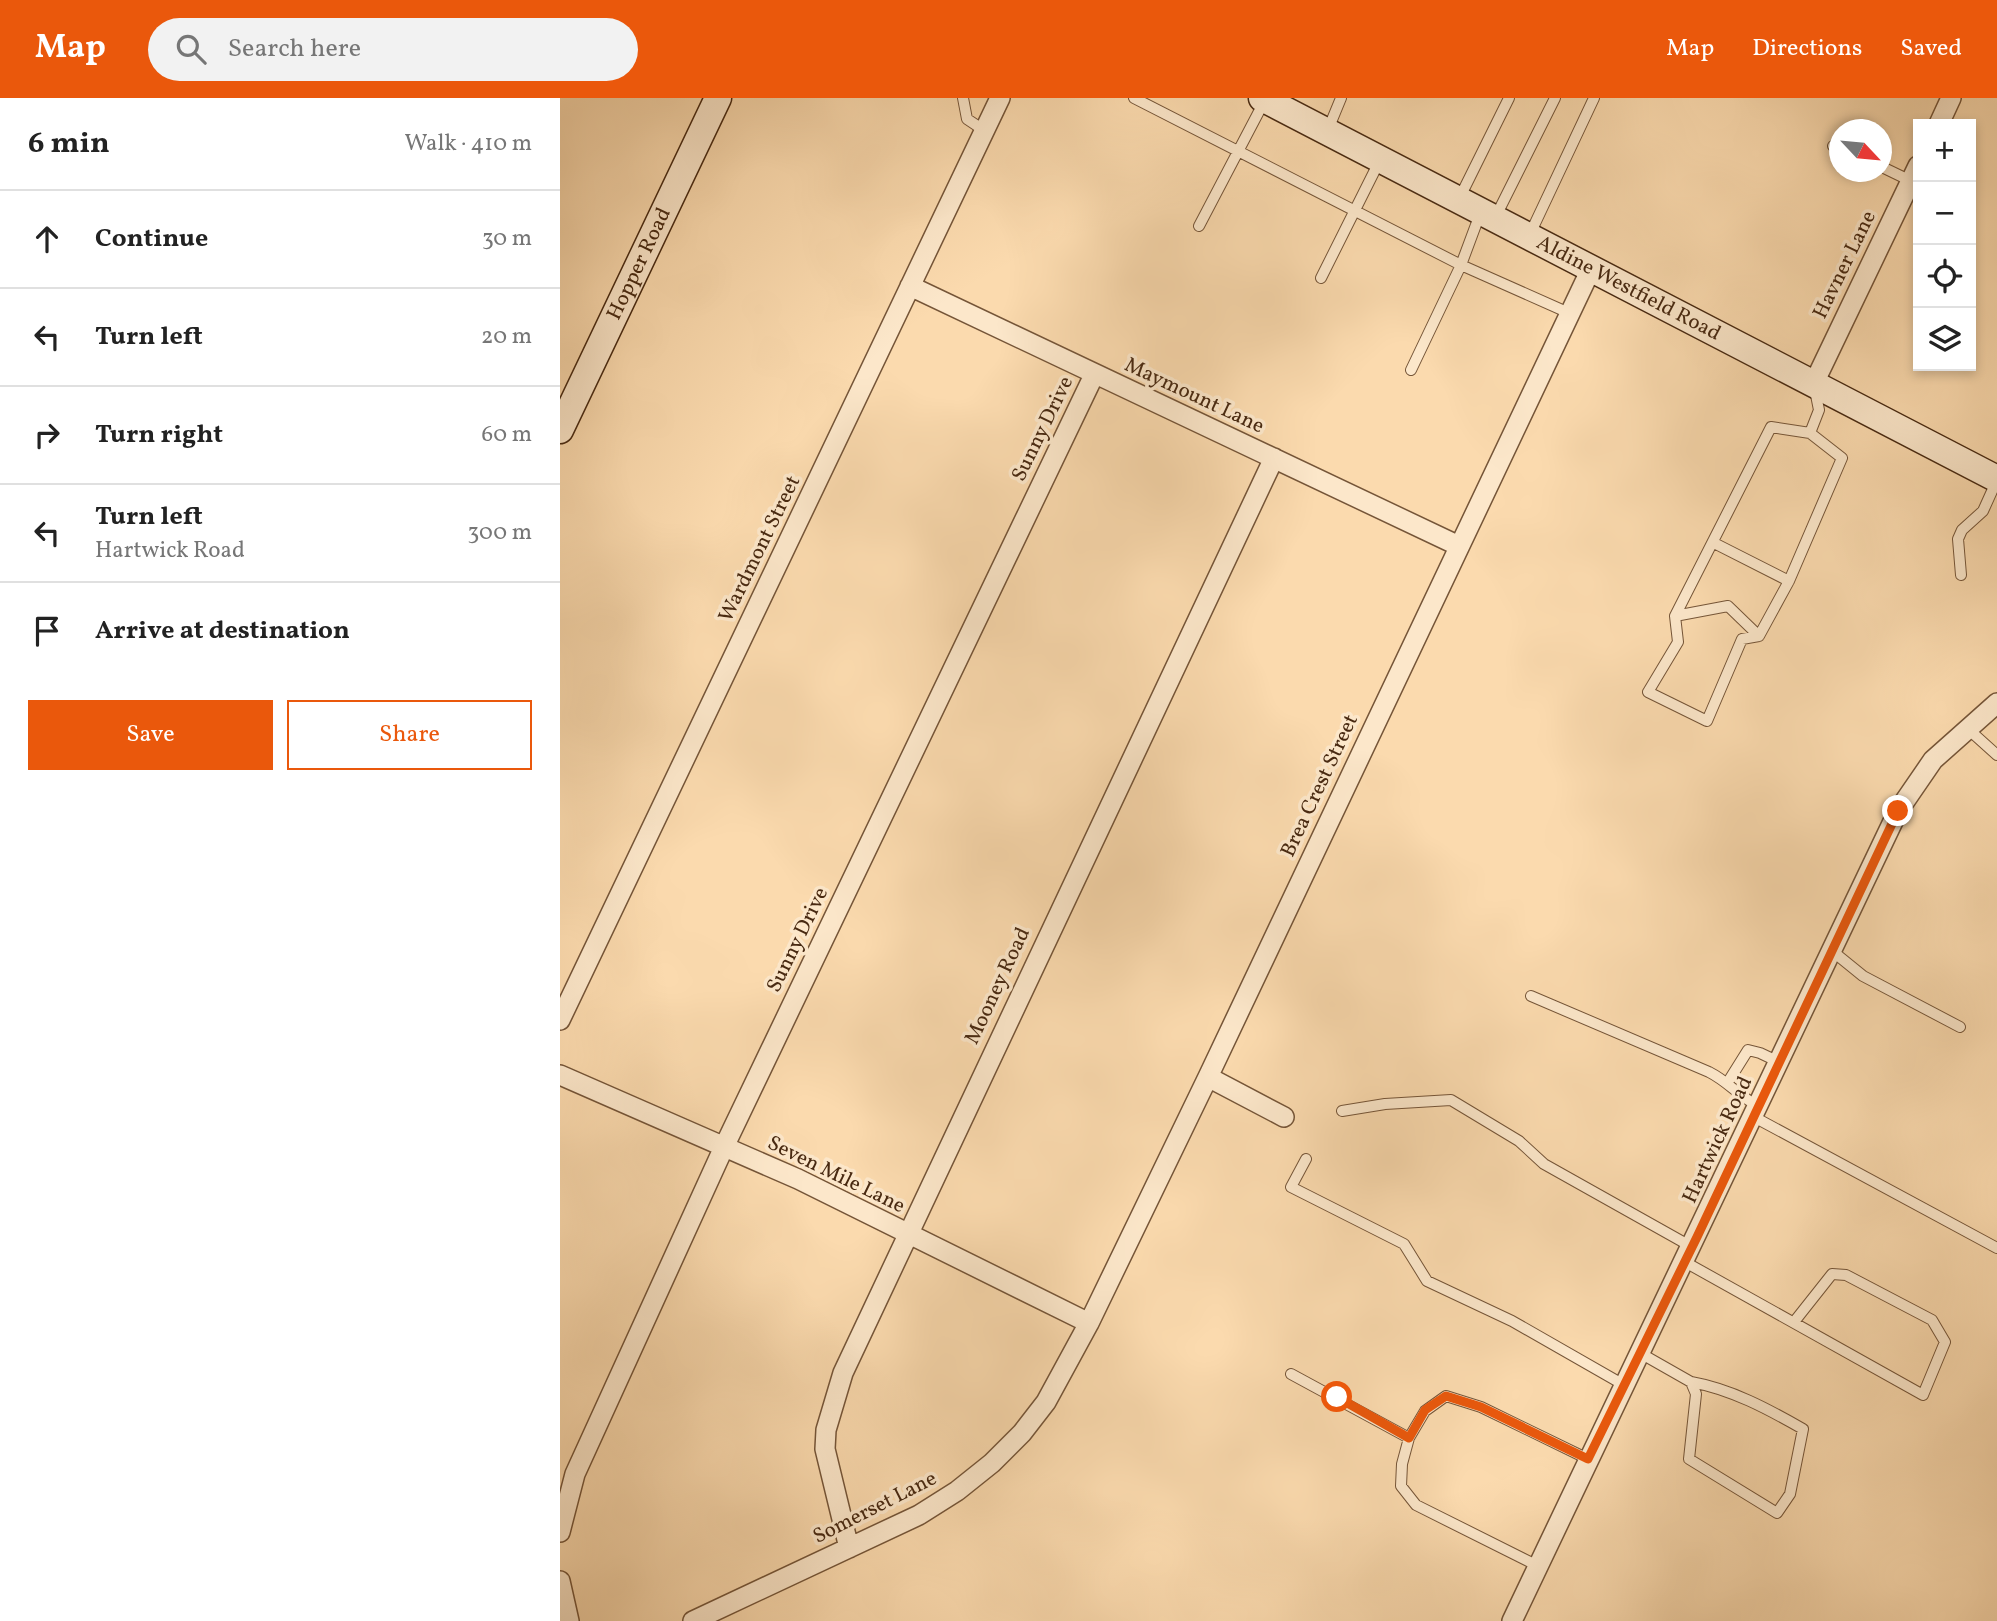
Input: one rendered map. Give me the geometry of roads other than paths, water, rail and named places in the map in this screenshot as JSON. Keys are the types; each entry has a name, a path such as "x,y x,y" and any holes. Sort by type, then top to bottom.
{"main road":[{"name":"Hopper Road","path":"560,430 718,98"},
{"name":"Aldine Westfield Road","path":"1263,99 1997,479"}],"street":[{"name":"Wardmont Street","path":"560,1020 1000,98"},
{"path":"1941,119 1951,98"},
{"name":"Havner Lane","path":"1814,383 1913,178"},
{"name":"Brea Crest Street","path":"1089,1323 1591,269"},
{"name":"Maymount Lane","path":"910,286 1094,376 1459,546"},
{"name":"Sunny Drive","path":"560,1532 562,1514 587,1445 724,1147 1094,376"},
{"name":"Mooney Road","path":"849,1548 828,1468 826,1430 843,1373 906,1234 1274,458"},
{"name":"Hartwick Road","path":"1512,1621 1898,811 1933,760 1997,702"},
{"name":"Seven Mile Lane","path":"560,1075 798,1179 1089,1323"},
{"path":"1208,1077 1284,1117"},
{"name":"Somerset Lane","path":"693,1621 919,1515 957,1491 992,1463 1046,1402 1089,1323"},
{"path":"560,1581 569,1621"}],"lane":[{"path":"963,98 967,119 985,131"},
{"path":"1134,98 1461,265 1569,313"},
{"path":"1327,132 1342,98"},
{"path":"1411,370 1461,265 1508,98"},
{"path":"1478,211 1555,98"},
{"path":"1529,238 1594,98"},
{"path":"1199,226 1263,99"},
{"path":"1321,278 1380,159"},
{"path":"1892,169 1913,174"},
{"path":"1810,433 1819,410 1814,383"},
{"path":"1771,428 1810,433 1842,458 1789,581 1759,636 1742,639 1707,721 1648,692 1678,642 1675,615 1771,428"},
{"path":"1961,575 1958,539 1962,530 1983,511 1997,479"},
{"path":"1714,543 1789,581"},
{"path":"1675,615 1728,606 1759,636"},
{"path":"1967,728 1997,755"},
{"path":"1831,950 1863,976 1960,1027"},
{"path":"1531,996 1728,1082 1734,1093 1756,1112 1997,1248"},
{"path":"1728,1082 1748,1051 1760,1053 1779,1062"},
{"path":"1342,1111 1385,1104 1451,1100 1519,1140 1544,1164 1794,1322 1923,1395 1945,1342 1932,1320 1846,1275 1832,1275 1794,1322"},
{"path":"1306,1159 1291,1187 1404,1244 1427,1281 1511,1321 1624,1385"},
{"path":"1640,1353 1691,1382 1712,1385 1770,1410 1803,1429 1790,1494 1777,1513 1689,1459 1696,1394 1691,1382"},
{"path":"1291,1374 1409,1438"},
{"path":"1538,1566 1416,1505 1401,1486 1402,1464 1409,1438 1425,1410 1446,1396 1481,1407 1588,1459"}]}
